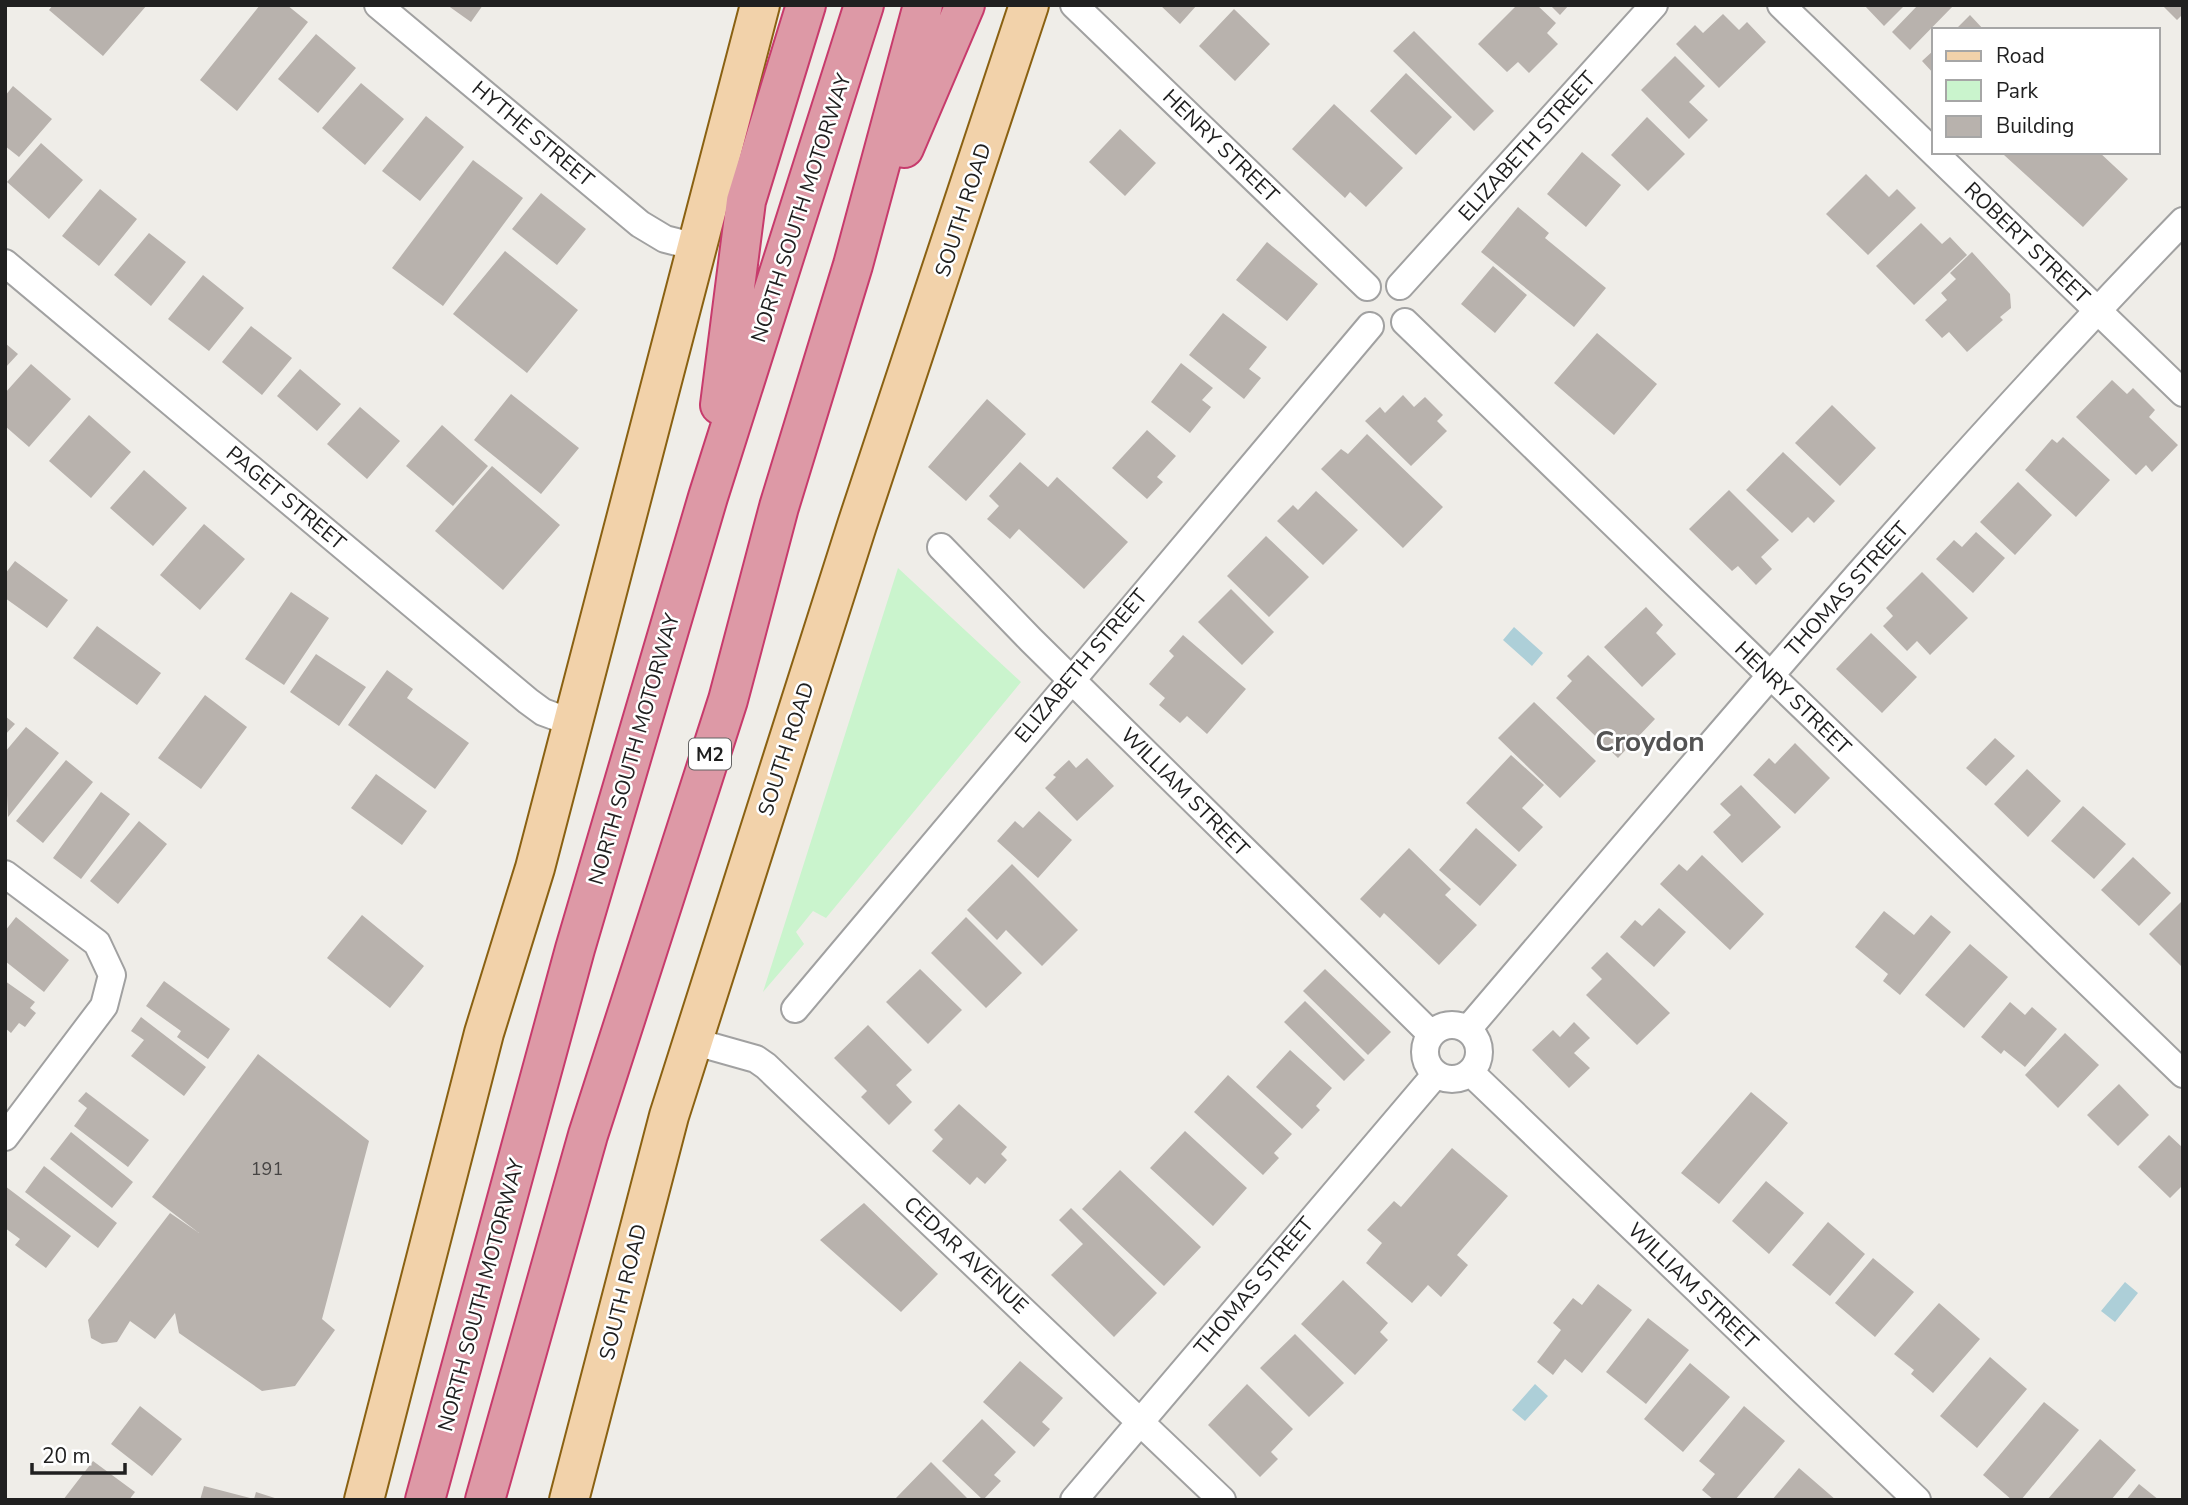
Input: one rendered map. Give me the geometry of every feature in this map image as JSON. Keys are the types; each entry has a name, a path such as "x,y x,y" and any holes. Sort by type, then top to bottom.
{"highway":[{"path":"708,497 746,201 806,5"},
{"name":"NORTH SOUTH MOTORWAY","path":"425,1500 575,949 708,497 864,5"},
{"name":"M2","path":"485,1500 589,1135 728,700 779,507 853,265 923,5"},
{"path":"853,265 965,5"}],"main road":[{"path":"364,1500 484,1033 535,868 760,5"},
{"name":"SOUTH ROAD","path":"569,1500 669,1116 692,1041 857,526 1029,5"}],"street":[{"name":"HYTHE STREET","path":"378,5 640,224 665,239 697,247"},
{"name":"HENRY STREET","path":"1074,5 1367,288"},
{"name":"ELIZABETH STREET","path":"1400,286 1654,5"},
{"name":"ROBERT STREET","path":"1782,5 1932,151"},
{"name":"ROBERT STREET","path":"1935,154 2183,393"},
{"name":"THOMAS STREET","path":"1468,1030 1769,676 2096,310 2183,220"},
{"name":"PAGET STREET","path":"5,263 528,701 543,712 573,723"},
{"path":"1379,281 1400,286 1406,292 1410,308 1405,322 1393,330 1383,331 1370,326 1359,310 1360,301 1367,288 1379,281"},
{"name":"HENRY STREET","path":"1405,322 2183,1074"},
{"name":"ELIZABETH STREET","path":"795,1009 1070,678 1370,326"},
{"name":"WILLIAM STREET","path":"941,547 1431,1034"},
{"path":"5,874 97,943 112,975 104,1006 5,1137"},
{"path":"1452,1025 1468,1030 1479,1046 1479,1056 1470,1072 1450,1079 1436,1074 1426,1060 1425,1051 1431,1034 1442,1027 1452,1025"},
{"name":"CEDAR AVENUE","path":"692,1041 756,1059 766,1066 1222,1500"},
{"name":"WILLIAM STREET","path":"1470,1072 1917,1500"},
{"name":"THOMAS STREET","path":"1074,1500 1436,1074"}],"green space":[{"path":"898,568 1021,682 826,918 813,911 796,932 804,944 763,992"}],"water":[{"path":"1514,627 1543,653 1532,666 1503,640"},
{"path":"2125,1282 2138,1293 2115,1322 2101,1311"},
{"path":"1535,1384 1548,1396 1525,1421 1512,1410"}],"building":[{"path":"53,5 147,5 103,56 49,10"},
{"path":"260,5 287,5 308,22 237,111 200,80"},
{"path":"447,5 483,5 471,22"},
{"path":"1160,5 1197,5 1180,24"},
{"path":"1517,5 1537,5 1556,23 1547,33 1558,44 1529,73 1518,62 1507,72 1478,44"},
{"path":"1550,5 1569,5 1560,15"},
{"path":"1864,5 1905,5 1884,26"},
{"path":"1918,5 1954,5 1910,50 1892,32"},
{"path":"2162,5 2183,5 2183,14 2177,20"},
{"path":"1234,9 1270,44 1235,81 1199,46"},
{"path":"1723,14 1739,30 1747,22 1766,42 1719,88 1676,44 1695,25 1703,33"},
{"path":"1970,15 1982,28 1957,28"},
{"path":"1414,31 1494,111 1474,131 1393,51"},
{"path":"316,34 356,68 318,113 278,79"},
{"path":"1932,52 1932,72 1922,61"},
{"path":"1675,56 1705,86 1689,102 1708,120 1689,139 1641,90"},
{"path":"1406,73 1452,117 1416,155 1370,111"},
{"path":"361,83 404,119 365,165 322,128"},
{"path":"13,86 52,119 19,157 5,146 5,96"},
{"path":"1334,104 1403,168 1366,207 1350,192 1345,198 1292,149"},
{"path":"426,116 464,147 420,201 382,171"},
{"path":"1647,117 1685,154 1648,191 1611,155"},
{"path":"1120,129 1156,163 1125,196 1089,162"},
{"path":"41,143 83,180 49,219 7,182"},
{"path":"1582,152 1621,185 1586,227 1547,194"},
{"path":"2101,154 2128,179 2083,227 2004,155"},
{"path":"473,160 523,198 443,306 392,268"},
{"path":"1866,174 1889,197 1897,189 1916,208 1868,255 1826,214"},
{"path":"100,189 137,219 99,266 62,236"},
{"path":"541,193 586,229 557,265 512,229"},
{"path":"1518,207 1549,233 1545,238 1606,288 1574,327 1481,252"},
{"path":"1921,223 1942,244 1950,237 1967,255 1914,305 1876,266"},
{"path":"149,233 186,262 151,306 114,275"},
{"path":"1267,242 1318,284 1287,321 1236,280"},
{"path":"505,251 578,310 527,373 453,314"},
{"path":"1972,252 2010,294 2011,308 2000,317 2003,320 1967,352 1949,332 1942,338 1925,320 1947,300 1941,293 1956,279 1950,273"},
{"path":"1493,266 1527,295 1495,333 1461,304"},
{"path":"203,275 244,308 209,351 168,319"},
{"path":"1223,313 1267,347 1249,369 1261,378 1244,399 1189,355"},
{"path":"251,326 292,358 262,395 222,362"},
{"path":"1597,333 1657,384 1614,435 1554,383"},
{"path":"5,343 18,354 5,368"},
{"path":"1181,363 1213,388 1202,400 1211,407 1190,433 1151,402"},
{"path":"31,364 71,399 29,447 5,426 5,393"},
{"path":"300,369 341,404 317,431 277,396"},
{"path":"2112,380 2127,394 2133,388 2155,410 2149,417 2178,445 2152,472 2146,465 2136,475 2076,417"},
{"path":"511,394 579,448 541,494 474,440"},
{"path":"1403,395 1414,407 1425,397 1443,415 1437,421 1447,431 1411,466 1365,421 1380,407 1385,413"},
{"path":"987,399 1026,434 966,501 928,467"},
{"path":"1832,405 1876,448 1840,486 1795,443"},
{"path":"360,407 400,441 367,479 327,444"},
{"path":"89,415 131,452 91,498 49,461"},
{"path":"442,425 488,466 453,506 406,466"},
{"path":"1147,430 1176,456 1157,477 1163,482 1147,499 1112,468"},
{"path":"1367,434 1443,507 1403,548 1321,469 1341,449 1348,454"},
{"path":"2063,437 2110,480 2076,517 2025,470 2052,439 2057,443"},
{"path":"1783,452 1835,501 1814,523 1808,517 1792,533 1746,490"},
{"path":"1020,462 1048,487 1057,477 1128,542 1084,589 1019,529 1010,539 987,519 999,506 989,496"},
{"path":"492,466 560,525 503,590 435,531"},
{"path":"144,470 187,508 153,546 110,508"},
{"path":"2018,482 2052,515 2015,555 1980,522"},
{"path":"1729,490 1779,540 1761,557 1772,569 1756,585 1738,566 1732,571 1689,529"},
{"path":"1316,491 1358,530 1323,565 1277,521 1293,505 1298,510"},
{"path":"204,524 245,559 200,610 160,575"},
{"path":"1976,532 2005,558 1973,593 1936,559 1954,540 1962,547"},
{"path":"1266,536 1309,577 1269,617 1227,576"},
{"path":"15,561 68,600 47,628 5,598 5,574"},
{"path":"1922,572 1968,618 1930,655 1917,641 1907,651 1883,626 1893,616 1886,608"},
{"path":"1231,589 1274,632 1242,665 1198,622"},
{"path":"291,592 329,618 284,685 245,659"},
{"path":"1646,607 1663,625 1656,633 1676,654 1642,687 1604,647"},
{"path":"97,626 161,673 137,705 73,658"},
{"path":"1871,633 1917,677 1882,713 1836,669"},
{"path":"1183,635 1246,689 1207,734 1187,716 1180,723 1159,705 1165,698 1149,684 1174,656 1169,651"},
{"path":"316,654 366,687 339,726 290,692"},
{"path":"1588,655 1655,719 1618,758 1556,698 1572,681 1567,676"},
{"path":"387,670 413,689 407,698 469,743 435,789 348,725"},
{"path":"205,695 247,727 201,789 158,758"},
{"path":"1534,702 1596,761 1560,798 1498,738"},
{"path":"5,716 15,724 5,735"},
{"path":"26,727 59,753 8,817 5,752"},
{"path":"1995,738 2015,756 1986,786 1966,768"},
{"path":"1795,743 1830,778 1795,814 1753,775 1769,758 1775,764"},
{"path":"1511,755 1544,785 1522,808 1543,827 1519,852 1466,803"},
{"path":"1087,758 1114,786 1077,821 1045,788 1056,777 1053,775 1069,760 1076,768"},
{"path":"66,760 93,782 43,843 16,821"},
{"path":"2027,769 2061,801 2028,837 1994,804"},
{"path":"376,774 427,811 402,845 351,808"},
{"path":"1741,785 1781,827 1742,863 1713,832 1731,815 1720,804"},
{"path":"101,792 130,814 81,879 53,858"},
{"path":"2083,806 2126,844 2094,879 2051,841"},
{"path":"1039,811 1072,840 1038,878 997,841 1015,821 1023,828"},
{"path":"139,821 167,844 118,904 90,881"},
{"path":"1476,828 1517,865 1480,906 1439,870"},
{"path":"1409,848 1451,889 1445,895 1477,925 1439,965 1384,913 1380,918 1360,899"},
{"path":"1702,855 1764,914 1730,950 1660,884 1679,864 1687,871"},
{"path":"2133,857 2171,893 2139,926 2101,890"},
{"path":"1012,864 1078,930 1042,966 1006,930 997,940 967,910"},
{"path":"2183,900 2183,968 2149,934"},
{"path":"1659,908 1686,932 1654,967 1620,937 1635,920 1642,926"},
{"path":"1884,911 1914,935 1931,915 1951,932 1900,995 1883,981 1888,974 1855,947"},
{"path":"362,915 424,966 390,1008 327,958"},
{"path":"16,917 69,960 44,992 5,961 5,931"},
{"path":"966,917 1022,973 986,1008 931,953"},
{"path":"1970,944 2008,977 1964,1028 1925,995"},
{"path":"1607,952 1670,1013 1637,1045 1586,995 1602,979 1591,968"},
{"path":"920,969 962,1010 928,1044 886,1002"},
{"path":"1325,969 1391,1032 1368,1055 1303,991"},
{"path":"5,981 35,1002 30,1008 36,1013 25,1027 19,1023 11,1033 5,1028"},
{"path":"164,981 230,1029 208,1059 177,1037 181,1031 146,1006"},
{"path":"1305,1001 1365,1060 1344,1081 1284,1022"},
{"path":"2010,1002 2025,1015 2032,1007 2057,1029 2025,1067 2004,1050 2001,1054 1981,1037"},
{"path":"141,1017 206,1067 184,1096 131,1056 144,1040 131,1031"},
{"path":"1574,1022 1590,1038 1574,1053 1590,1068 1569,1088 1532,1050 1553,1030 1560,1037"},
{"path":"868,1025 912,1070 896,1085 912,1102 889,1125 861,1097 867,1091 834,1058"},
{"path":"2065,1033 2099,1065 2058,1108 2025,1075"},
{"path":"1290,1050 1332,1088 1316,1106 1320,1110 1302,1129 1256,1087"},
{"path":"258,1054 369,1141 322,1319 335,1330 295,1386 262,1391 179,1333 175,1313 155,1339 130,1321 117,1342 102,1344 91,1338 88,1320 170,1213 199,1233 152,1197"},
{"path":"1228,1075 1292,1134 1274,1153 1279,1158 1263,1175 1194,1112"},
{"path":"2119,1084 2149,1115 2118,1146 2087,1115"},
{"path":"86,1092 149,1140 128,1167 74,1126 87,1108 78,1101"},
{"path":"1751,1092 1788,1123 1719,1204 1681,1173"},
{"path":"959,1104 1007,1147 1001,1154 1007,1160 985,1184 977,1177 970,1185 932,1151 943,1139 934,1130"},
{"path":"1185,1131 1247,1188 1213,1226 1150,1168"},
{"path":"71,1132 133,1182 112,1208 50,1159"},
{"path":"2169,1135 2183,1148 2183,1185 2170,1198 2138,1167"},
{"path":"1452,1148 1508,1196 1457,1255 1468,1265 1441,1297 1428,1285 1412,1303 1366,1263 1382,1243 1367,1230 1394,1201 1401,1207"},
{"path":"44,1166 117,1223 98,1248 25,1192"},
{"path":"1120,1170 1201,1247 1164,1286 1082,1209"},
{"path":"1766,1181 1804,1213 1769,1254 1732,1221"},
{"path":"5,1186 71,1236 46,1268 15,1245 20,1239 5,1228"},
{"path":"864,1203 938,1274 901,1312 820,1240"},
{"path":"1071,1208 1157,1293 1114,1337 1051,1275 1083,1244 1059,1220"},
{"path":"1828,1222 1865,1254 1830,1296 1792,1265"},
{"path":"1873,1258 1914,1292 1875,1337 1835,1303"},
{"path":"1343,1280 1388,1323 1380,1332 1388,1340 1355,1375 1301,1324"},
{"path":"1598,1284 1632,1310 1582,1373 1565,1359 1553,1375 1537,1362 1561,1330 1553,1323 1573,1298 1582,1305"},
{"path":"1939,1303 1980,1339 1933,1393 1911,1374 1914,1370 1894,1354"},
{"path":"1648,1318 1689,1350 1646,1404 1606,1372"},
{"path":"1295,1334 1344,1383 1309,1417 1260,1368"},
{"path":"1990,1357 2027,1389 1977,1448 1940,1416"},
{"path":"1020,1361 1063,1398 1042,1422 1050,1429 1034,1447 983,1402"},
{"path":"1690,1363 1730,1397 1683,1452 1644,1419"},
{"path":"1247,1384 1293,1429 1271,1452 1278,1459 1260,1477 1208,1425"},
{"path":"2044,1402 2079,1430 2021,1500 2012,1500 1983,1475"},
{"path":"140,1406 182,1439 152,1476 111,1444"},
{"path":"1744,1406 1785,1441 1735,1500 1714,1500 1702,1490 1715,1474 1699,1461"},
{"path":"982,1419 1016,1452 994,1475 1001,1481 983,1500 942,1461"},
{"path":"2100,1439 2136,1470 2111,1500 2047,1500"},
{"path":"93,1461 135,1492 129,1500 63,1500"},
{"path":"931,1462 969,1500 896,1498"},
{"path":"1799,1468 1836,1500 1772,1500"},
{"path":"2139,1484 2159,1500 2126,1500"},
{"path":"204,1486 254,1499 256,1492 281,1500 200,1500"}],"district":[{"name":"Croydon","path":"1650,741"}]}
